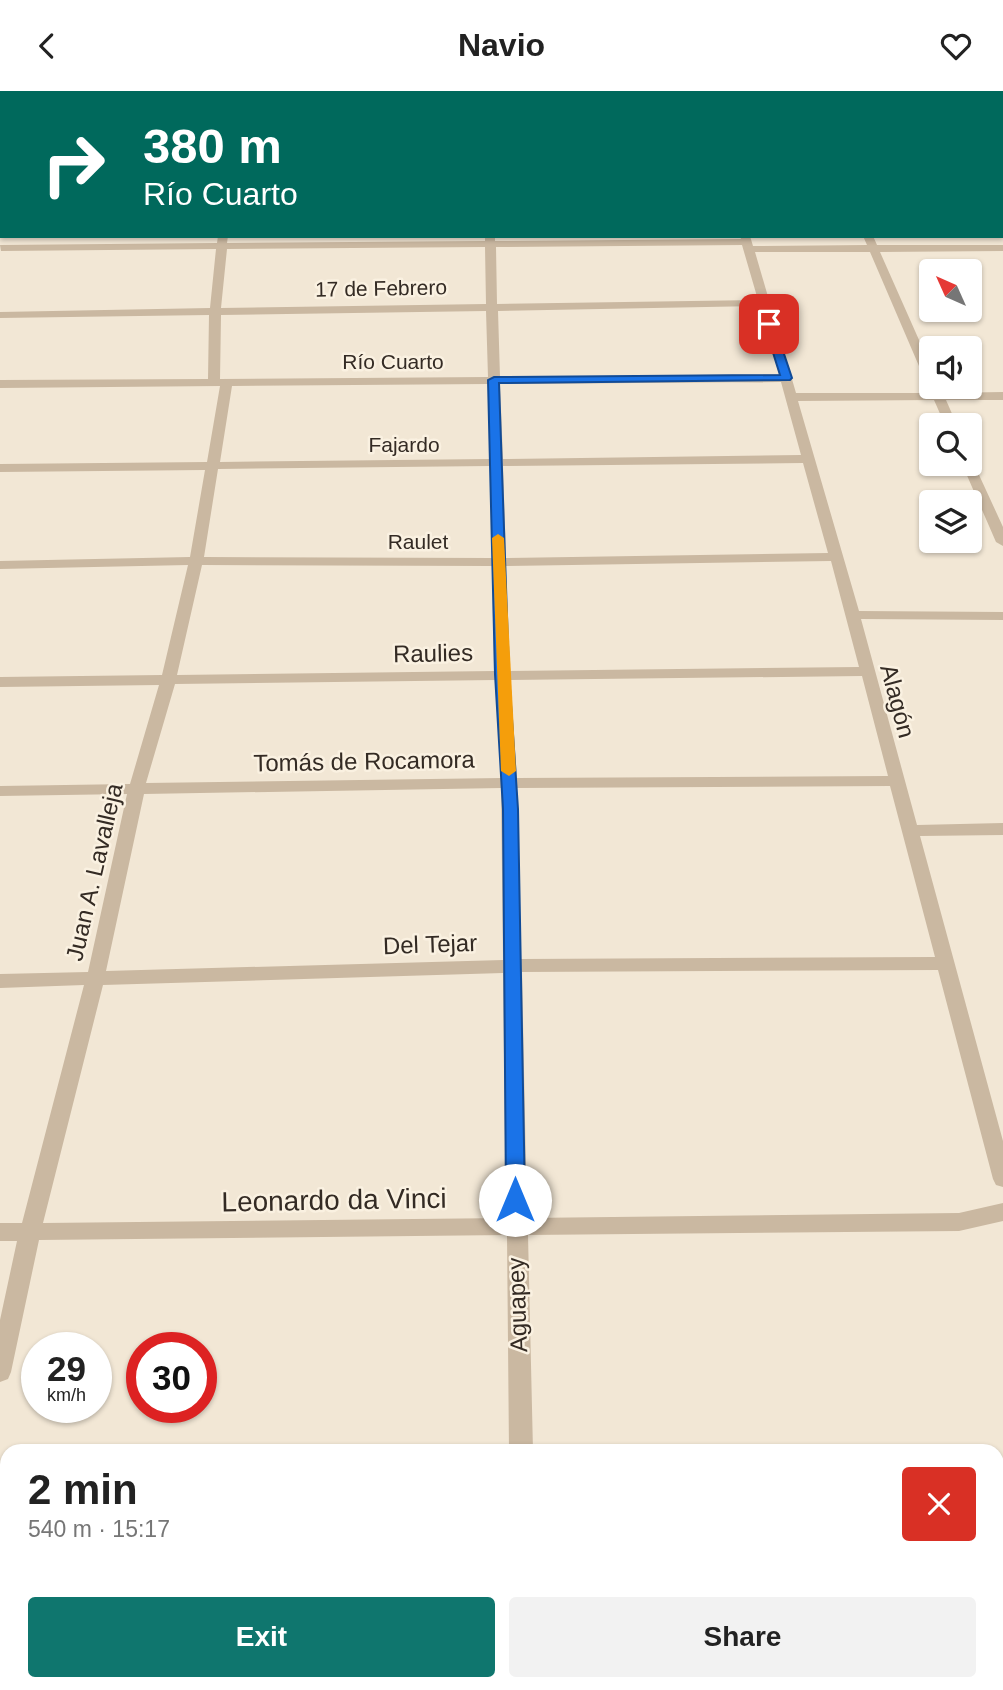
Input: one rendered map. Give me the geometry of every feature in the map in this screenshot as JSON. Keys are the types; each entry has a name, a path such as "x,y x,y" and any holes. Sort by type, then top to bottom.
{"street":[{"path":"869,238 919,352"},
{"path":"1,243 490,240 747,243 1002,251"},
{"name":"Aguapey","path":"490,240 502,674 509,783 514,966 515,1226 521,1444"},
{"name":"Juan A. Lavalleja","path":"0,1372 30,1231 94,979 137,788 167,681 196,561 215,464 221,381 215,310 223,241"},
{"name":"Alagón","path":"747,243 853,615 1003,1179"},
{"name":"17 de Febrero","path":"0,315 762,303"},
{"name":"Río Cuarto","path":"0,384 786,378"},
{"path":"791,397 919,393"},
{"path":"982,395 1003,396"},
{"name":"Fajardo","path":"0,468 808,459"},
{"path":"973,476 1003,542"},
{"name":"Raulet","path":"0,565 196,561 499,562 836,557"},
{"path":"853,615 1003,616"},
{"name":"Raulies","path":"0,682 866,671"},
{"name":"Tomás de Rocamora","path":"0,791 509,783 898,781"},
{"path":"909,831 1003,829"},
{"name":"Del Tejar","path":"0,981 514,966 945,963"},
{"name":"Leonardo da Vinci","path":"0,1232 959,1222 1003,1212"}],"slow traffic":[{"path":"498,538 502,674 509,771"}],"route":[{"path":"515,1200 510,809 502,674 494,380 786,378 769,324"}]}
